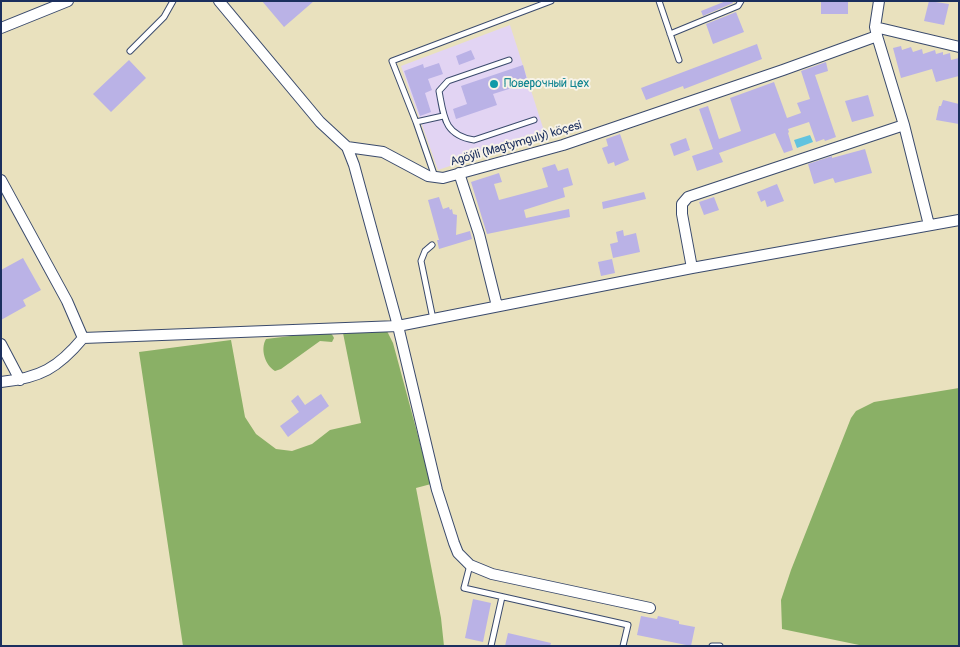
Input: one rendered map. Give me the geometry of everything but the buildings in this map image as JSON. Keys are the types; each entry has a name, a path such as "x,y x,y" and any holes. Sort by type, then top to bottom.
{"street":[{"path":"1,28 68,1"},
{"path":"219,1 320,122 347,147 354,165 398,326 437,490 456,548 462,559 470,565 492,574 650,608"},
{"path":"879,1 876,32 904,125 929,225"},
{"path":"876,32 959,47"},
{"name":"Agöýli (Magtymguly) köçesi","path":"435,177 443,178 563,145 774,73 876,32"},
{"path":"692,268 682,214 682,204 688,196 904,125"},
{"path":"347,147 383,152 428,176 435,177"},
{"path":"459,173 479,234 496,306"},
{"path":"1,180 67,301 83,338"},
{"path":"1,382 20,380 43,372 58,364 83,338 398,326 692,268 959,220"},
{"path":"1,344 20,380"}],"lane":[{"path":"130,51 164,17 174,1"},
{"path":"435,177 392,61 551,1"},
{"path":"659,1 679,60"},
{"path":"670,34 738,6 741,1"},
{"path":"509,60 444,85 439,91 443,116 450,129 464,138 474,140 534,120"},
{"path":"416,122 443,116"},
{"path":"432,246 425,251 421,261 433,319"},
{"path":"470,565 464,588 628,625 622,646"},
{"path":"491,646 502,597"},
{"path":"712,646 720,646"}],"shaded area":[{"path":"510,25 545,134 438,170 401,66"}],"green space":[{"path":"387,331 393,343 431,484 416,488 441,618 444,646 183,646 139,352 231,340 245,417 256,434 276,449 292,451 312,444 330,430 361,423 343,333"},
{"path":"324,332 332,335 334,338 332,342 320,341 281,369 275,371 266,361 263,347 266,339"},
{"path":"959,388 959,646 864,646 782,629 781,600 791,570 851,418 856,411 874,402"}],"water":[{"path":"810,135 813,142 797,148 794,140"}],"place":[{"name":"Поверочный цех","path":"494,84"}]}
